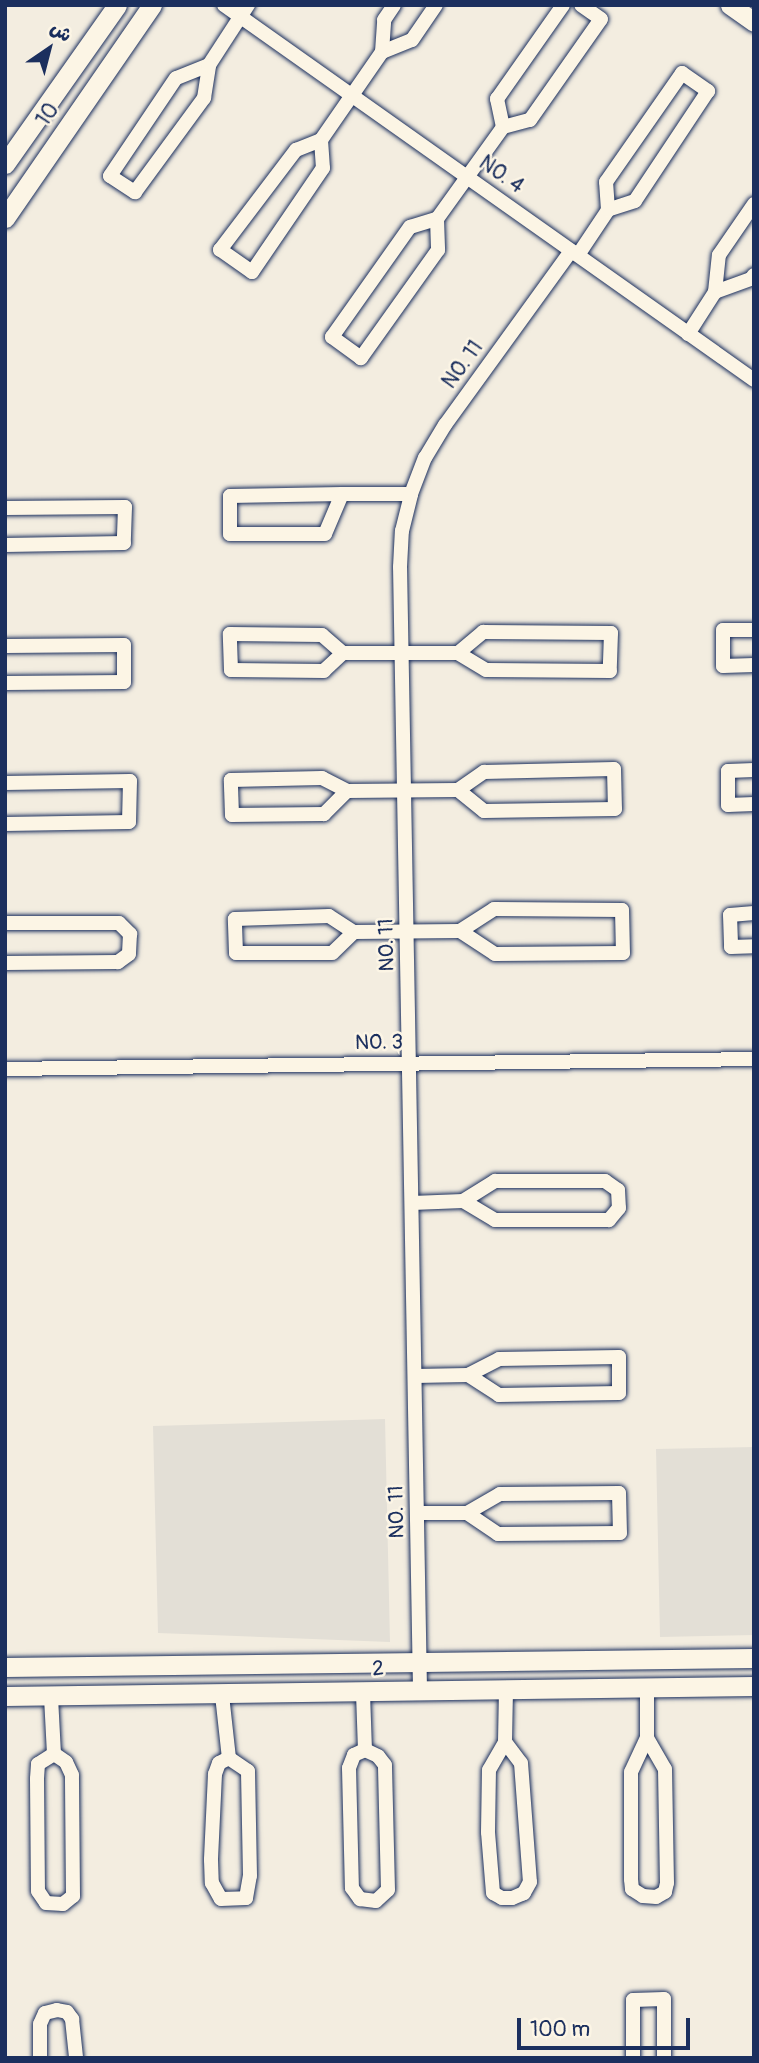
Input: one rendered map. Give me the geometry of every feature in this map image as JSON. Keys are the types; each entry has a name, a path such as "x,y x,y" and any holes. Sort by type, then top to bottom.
{"street":[{"name":"10","path":"5,164 117,5"},
{"name":"10","path":"5,218 152,5"},
{"name":"NO. 4","path":"223,5 244,11 352,96 754,380"},
{"path":"383,52 384,20 394,5"},
{"path":"321,140 323,168 252,272 220,250 296,150 321,140 383,52 412,40 436,5"},
{"path":"503,127 497,99 563,5"},
{"path":"437,219 410,227 332,337 361,358 438,250 437,219 503,127 530,120 601,19 581,5"},
{"path":"209,65 176,78 110,176 135,192 204,98 209,65 244,11"},
{"path":"681,72 708,91 635,201 608,210 606,181 681,72"},
{"path":"688,334 715,292 719,255 754,204"},
{"name":"NO. 11","path":"420,1689 401,653 402,531 411,494 425,458 446,425 608,210"},
{"path":"715,292 751,279 754,275"},
{"path":"342,495 325,534 230,534 230,496 411,494"},
{"path":"5,508 125,507 124,543 5,545"},
{"path":"754,630 723,630 723,666 754,666"},
{"path":"343,653 324,671 231,670 230,634 322,635 343,653 458,653 486,670 610,671 611,633 483,632 458,653"},
{"path":"5,646 124,645 124,682 5,683"},
{"path":"347,791 324,814 232,815 231,779 322,778 347,791 458,790 484,772 614,769 615,809 484,811 458,790"},
{"path":"754,770 728,771 728,805 754,804"},
{"path":"5,783 130,781 129,822 5,824"},
{"path":"354,932 332,953 236,953 235,919 329,916 354,932 460,930 494,909 622,910 623,953 495,954 460,930"},
{"path":"754,913 730,915 731,947 754,946"},
{"path":"5,923 119,923 130,933 129,954 118,962 5,963"},
{"name":"NO. 3","path":"5,1069 754,1059"},
{"path":"412,1203 463,1201 495,1181 606,1181 618,1190 619,1208 609,1220 495,1220 463,1201"},
{"path":"415,1376 468,1375 499,1359 619,1357 619,1393 499,1395 468,1375"},
{"path":"418,1513 467,1513 500,1494 619,1493 620,1533 498,1534 467,1513"},
{"name":"2","path":"5,1667 754,1658"},
{"path":"647,1686 647,1738 631,1772 631,1879 632,1889 643,1896 656,1897 664,1892 667,1883 665,1769 647,1738"},
{"name":"2","path":"5,1696 754,1686"},
{"path":"505,1742 521,1763 530,1882 524,1893 512,1898 502,1898 493,1893 490,1878 489,1770 505,1742 506,1688"},
{"path":"363,1693 365,1750"},
{"path":"222,1695 229,1758"},
{"path":"51,1697 54,1754"},
{"path":"365,1750 378,1756 385,1765 388,1890 376,1901 360,1899 352,1888 349,1769 354,1755 365,1750"},
{"path":"54,1754 66,1762 72,1775 74,1896 63,1904 46,1903 38,1891 38,1764 54,1754"},
{"path":"229,1758 248,1770 250,1876 246,1898 221,1899 212,1883 212,1805 219,1763 229,1758"},
{"path":"633,2058 634,2000 664,1998 664,2058"},
{"path":"40,2058 40,2024 44,2013 57,2010 67,2012 72,2020 76,2058"}],"shaded area":[{"path":"385,1419 390,1642 158,1633 153,1426"},
{"path":"754,1447 754,1635 660,1637 656,1449"}]}
